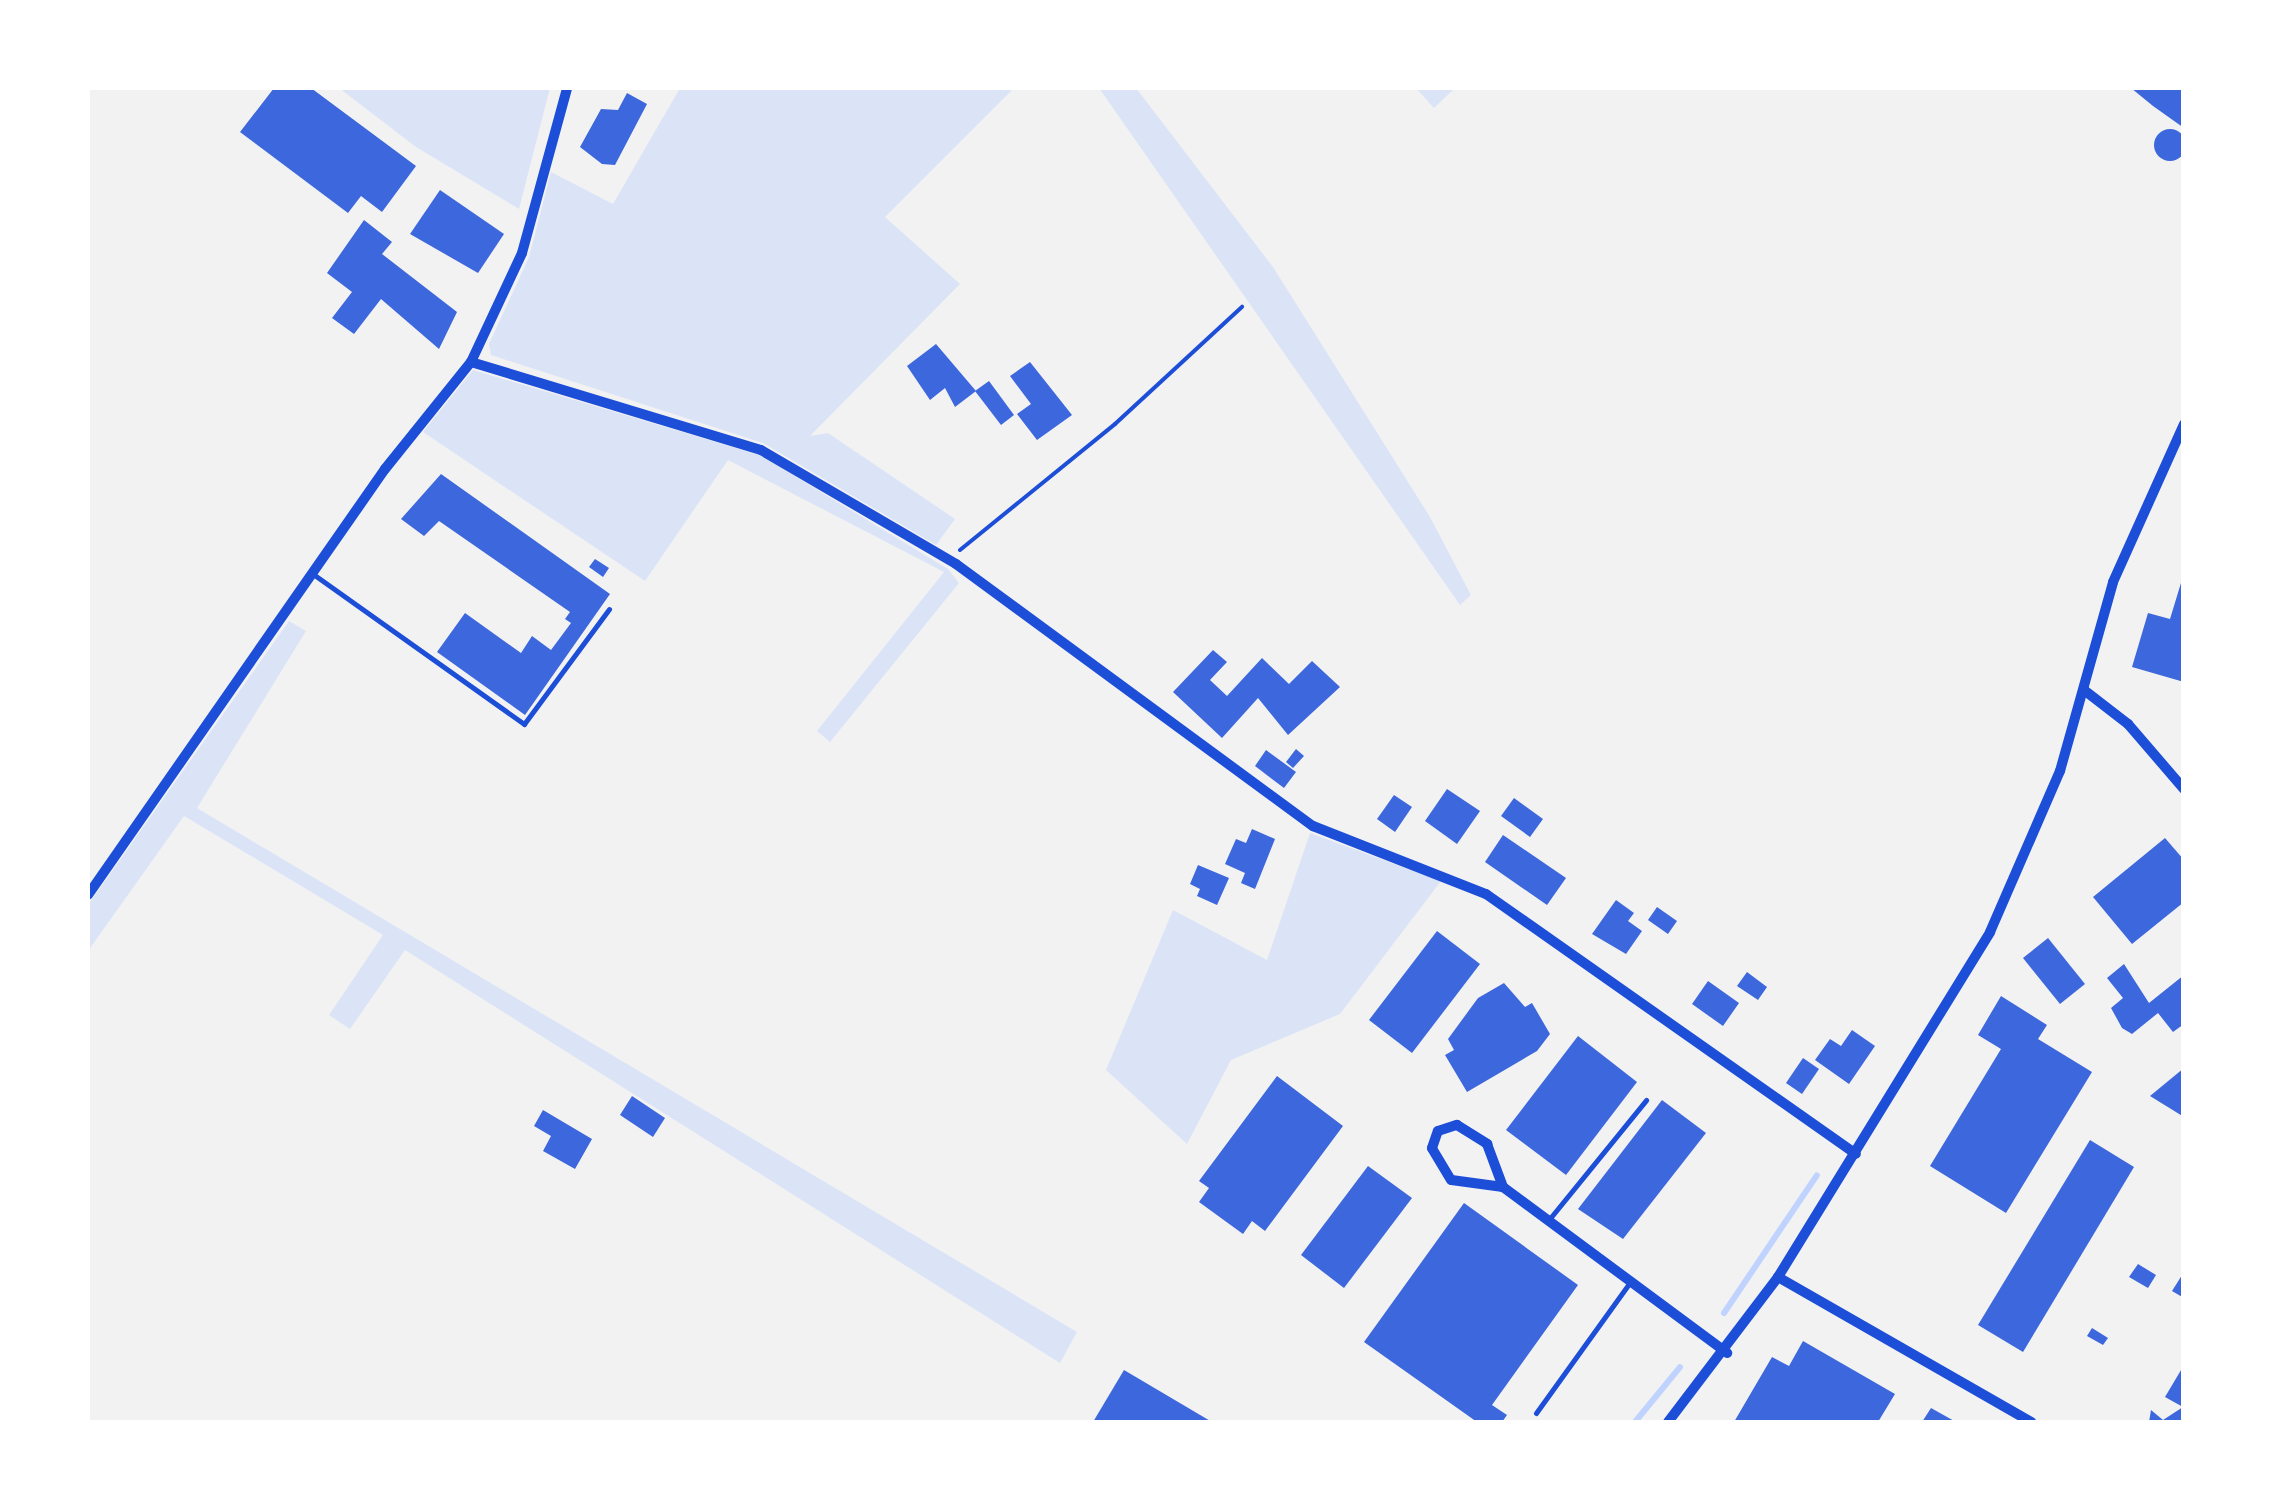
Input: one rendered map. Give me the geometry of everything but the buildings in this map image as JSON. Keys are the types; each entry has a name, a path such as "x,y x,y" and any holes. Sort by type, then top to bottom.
{"street":[{"path":"88,895 312,574 470,362 522,253 566,88"},
{"path":"470,362 761,450 951,562 1313,826 1486,894 1856,1154"},
{"path":"1668,1422 1726,1353 1778,1277 1990,932 2054,787 2113,582 2184,424"},
{"path":"2084,690 2128,724 2184,789"},
{"path":"1503,1187 1487,1144 1456,1125 1438,1132 1432,1148 1451,1180 1503,1187 1550,1217 1726,1353"},
{"path":"1778,1277 2031,1422"}],"lane":[{"path":"312,574 524,724 609,608"},
{"path":"1550,1217 1646,1100"},
{"path":"1536,1413 1632,1280"}],"path":[{"path":"951,562 1242,307"}],"shaded area":[{"path":"339,88 550,88 519,209 416,147"},
{"path":"680,88 1014,88 885,217 960,284 810,436 828,433 955,519 936,545 763,443 491,355 489,344 529,257 551,172 613,204"},
{"path":"1099,88 1136,88 1273,267 1430,517 1471,595 1460,605"},
{"path":"1416,88 1455,88 1434,108"},
{"path":"473,370 760,455 948,569 959,583 830,742 817,731 944,572 728,460 645,581 423,432"},
{"path":"289,621 306,631 197,808 1077,1332 1060,1363 405,950 350,1029 329,1015 383,935 184,816 88,951 88,905"},
{"path":"1310,833 1441,881 1340,1014 1231,1060 1187,1144 1106,1070 1173,910 1267,960"}],"waterway":[{"path":"1724,1313 1817,1175"},
{"path":"1635,1422 1680,1367"}]}
